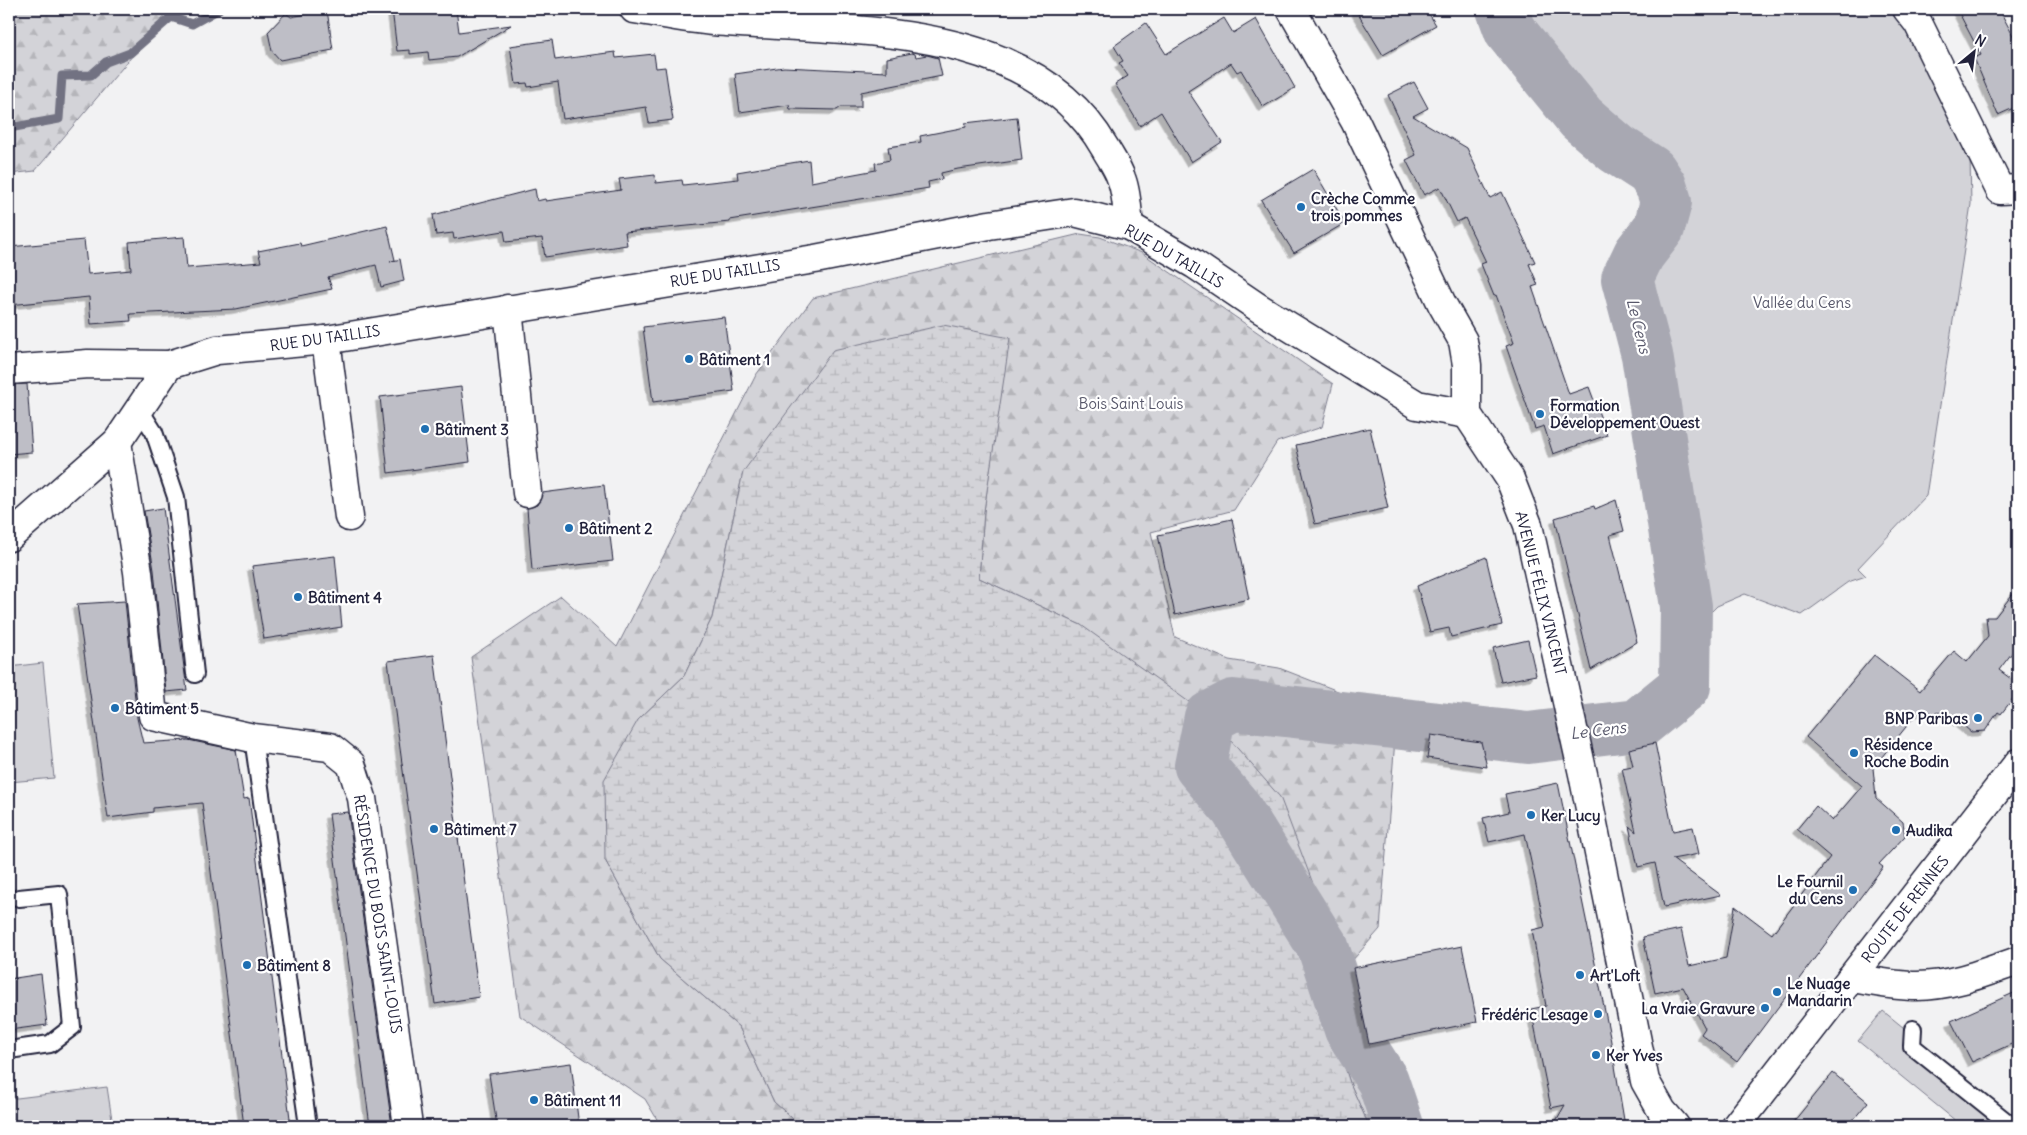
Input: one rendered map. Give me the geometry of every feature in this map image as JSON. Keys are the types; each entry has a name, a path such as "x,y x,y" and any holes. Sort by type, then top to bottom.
{"street":[{"path":"634,9 710,21 882,33 942,42 992,57 1040,79 1078,110 1094,129 1122,178 1129,226"},
{"path":"1291,9 1355,121 1442,304 1463,341 1466,365 1467,414"},
{"path":"1908,9 1918,24 2000,190 2018,189"},
{"name":"RUE DU TAILLIS","path":"9,370 88,364 170,365 217,350 326,340 815,259 989,225 1074,212 1129,226 1194,264 1259,308 1417,405 1467,414"},
{"path":"508,309 528,493"},
{"path":"326,340 349,518"},
{"path":"9,537 117,442 170,365"},
{"name":"AVENUE FÉLIX VINCENT","path":"1467,414 1510,480 1528,525 1583,774 1645,1081 1662,1111 1675,1126"},
{"name":"RÉSIDENCE DU BOIS SAINT-LOUIS","path":"117,442 138,572 153,716 253,738 330,747 350,764 362,798 408,1126"},
{"name":"ROUTE DE RENNES","path":"1736,1126 2018,763"},
{"path":"1851,978 1915,986 1927,985 1966,979 2018,962"}],"lane":[{"path":"140,410 154,432 176,498 195,674"},
{"path":"253,738 308,1126"},
{"path":"9,1050 50,1044 72,1027 59,894 18,898"},
{"path":"1913,1029 1912,1046 2012,1126"}],"green space":[{"path":"9,9 172,9 35,171 9,174"},
{"name":"Vallée du Cens","path":"1512,9 1895,9 1910,28 1970,159 1971,204 1926,496 1858,568 1866,576 1848,582 1802,615 1745,594 1717,606 1707,616 1699,609 1671,432 1653,340 1634,284 1651,252 1665,234 1674,202 1669,183 1659,167 1611,132 1582,103 1539,46 1520,25"},
{"name":"Bois Saint Louis","path":"1080,234 1100,237 1142,253 1333,384 1322,427 1277,442 1234,510 1151,532 1175,637 1229,660 1279,668 1397,714 1380,929 1344,970 1368,1045 1404,1099 1416,1126 1369,1126 1350,1083 1321,993 1312,881 1081,625 979,578 984,511 1009,338 743,472 712,618 684,676 638,720 605,860 660,959 739,1027 774,1102 801,1126 661,1126 645,1099 520,1016 471,657 561,596 617,647 756,375 813,298"},
{"path":"943,325 1010,338 984,511 979,578 1081,625 1210,717 1280,797 1312,881 1321,993 1350,1083 1369,1126 1250,1126 1247,1124 1228,1126 801,1126 774,1102 739,1027 660,959 605,860 604,780 638,720 684,676 712,618 743,472 833,350"},
{"path":"43,663 54,778 9,782 9,667"},
{"path":"1883,1011 2018,1120 2018,1126 1962,1126 1858,1041"},
{"path":"107,1087 113,1126 9,1126 9,1099"}],"building":[{"path":"392,9 456,9 459,32 511,25 457,57 429,60 428,52 410,54 410,50 397,51"},
{"path":"1355,9 1426,9 1436,25 1383,55"},
{"path":"1957,9 1999,9 2018,45 2018,106 1998,115 1974,58 1981,55"},
{"path":"327,10 333,50 280,60 272,51 268,32 286,13 291,17"},
{"path":"1224,18 1233,33 1256,19 1295,88 1263,107 1241,70 1237,72 1231,63 1188,91 1222,142 1191,162 1161,112 1140,126 1115,84 1128,76 1119,63 1123,61 1114,46 1146,23 1166,54"},
{"path":"552,40 555,60 615,52 616,58 654,54 656,68 665,67 673,120 649,123 646,107 563,119 558,82 528,87 527,83 516,84 510,46"},
{"path":"912,53 916,57 927,55 938,58 942,76 861,92 861,107 841,107 837,110 790,109 789,105 740,112 735,74 784,67 887,72 887,58"},
{"path":"1414,82 1428,108 1413,116 1467,148 1490,198 1502,192 1535,262 1529,264 1538,285 1532,287 1569,394 1589,387 1607,435 1553,454 1544,426 1535,429 1506,346 1514,343 1496,295 1494,296 1481,264 1486,262 1465,218 1457,222 1440,187 1424,195 1406,160 1416,155 1388,95"},
{"path":"1017,117 1022,160 941,173 942,179 928,182 929,188 730,220 730,222 625,232 627,245 545,257 542,238 506,242 504,231 454,239 453,233 436,235 433,215 535,189 537,201 545,199 546,201 621,190 619,179 655,175 656,183 682,180 683,185 738,179 737,172 809,160 811,182 876,170 875,163 890,160 888,147 921,142 920,136 966,127 965,123"},
{"name":"Crèche Comme trois pommes","path":"1313,169 1345,223 1294,253 1261,200"},
{"path":"387,226 395,260 390,262 400,259 404,281 381,287 376,265 328,277 332,289 236,309 130,314 131,321 91,324 89,297 9,305 9,247 84,240 88,274 131,270 129,242 184,237 187,268 261,262 258,251 300,243 301,246"},
{"name":"Bâtiment 1","path":"724,317 734,391 653,402 643,327"},
{"path":"27,384 32,452 9,454 9,385"},
{"name":"Bâtiment 3","path":"461,387 470,462 388,473 380,397"},
{"path":"1370,428 1388,508 1315,524 1296,445"},
{"name":"Bâtiment 2","path":"604,485 613,561 532,570 527,508 537,505 542,493"},
{"path":"1616,500 1624,531 1610,535 1637,642 1591,670 1555,518 1594,506 1595,509"},
{"path":"163,508 187,690 166,692 154,570 144,511"},
{"path":"1232,519 1249,599 1175,615 1158,535"},
{"name":"Bâtiment 4","path":"335,556 342,627 264,639 252,566"},
{"path":"1486,557 1502,625 1451,637 1449,628 1430,632 1417,586"},
{"path":"2018,587 2018,645 1999,670 2018,684 2018,692 2001,714 1998,712 1985,731 1971,732 1948,713 1918,712 1873,768 1876,798 1903,822 1905,836 1879,864 1883,867 1737,1062 1701,1034 1705,1028 1683,987 1655,993 1643,937 1681,929 1689,966 1726,958 1735,906 1772,934 1830,857 1797,829 1816,806 1832,821 1862,786 1806,737 1874,655 1920,691 1954,651 1967,662 1988,636 1986,617 1995,617"},
{"path":"125,601 137,718 143,743 188,740 236,750 244,799 249,798 291,1126 244,1126 202,803 153,808 153,812 108,818 77,604"},
{"path":"1528,640 1536,675 1501,682 1493,648"},
{"name":"Bâtiment 7","path":"434,655 479,997 435,1004 388,661"},
{"path":"1431,735 1481,742 1487,767 1427,758"},
{"path":"1655,743 1673,831 1693,827 1699,854 1672,859 1721,895 1664,907 1655,863 1638,867 1629,826 1636,832 1622,768 1633,766 1629,749"},
{"path":"1558,783 1610,1036 1625,1126 1553,1126 1565,1105 1551,1108 1531,1009 1546,1006 1532,930 1545,927 1525,834 1489,842 1483,818 1509,812 1505,794"},
{"path":"348,812 392,1126 370,1126 329,814"},
{"path":"1462,946 1477,1022 1369,1044 1353,968"},
{"path":"41,974 47,1025 9,1030 9,979"},
{"path":"2018,991 2018,1041 1972,1062 1951,1021"},
{"name":"Bâtiment 11","path":"571,1063 579,1126 497,1126 489,1074"},
{"path":"1833,1073 1868,1102 1848,1126 1790,1126"}],"waterway":[{"path":"9,128 59,119 62,76 91,75 106,62 130,53 171,17 192,24 219,9"},
{"name":"Le Cens","path":"1398,1126 1383,1081 1350,1029 1323,947 1235,807 1200,766 1210,717 1233,705 1528,738 1637,725 1685,686 1686,606 1647,355 1627,279 1639,254 1659,228 1666,202 1661,186 1651,171 1617,149 1581,118 1510,31 1502,9"}],"place":[{"name":"Crèche Comme trois pommes","path":"1301,207"},
{"name":"Bâtiment 1","path":"689,359"},
{"name":"Formation Développement Ouest","path":"1540,414"},
{"name":"Bâtiment 3","path":"425,429"},
{"name":"Bâtiment 2","path":"569,528"},
{"name":"Bâtiment 4","path":"298,597"},
{"name":"Bâtiment 5","path":"115,708"},
{"name":"BNP Paribas","path":"1978,718"},
{"name":"Résidence Roche Bodin","path":"1854,753"},
{"name":"Ker Lucy","path":"1531,815"},
{"name":"Bâtiment 7","path":"434,829"},
{"name":"Audika","path":"1896,830"},
{"name":"Le Fournil du Cens","path":"1853,890"},
{"name":"Bâtiment 8","path":"247,965"},
{"name":"Art'Loft","path":"1580,975"},
{"name":"Le Nuage Mandarin","path":"1777,992"},
{"name":"La Vraie Gravure","path":"1765,1008"},
{"name":"Frédéric Lesage","path":"1598,1014"},
{"name":"Ker Yves","path":"1596,1055"},
{"name":"Bâtiment 11","path":"534,1100"}]}
